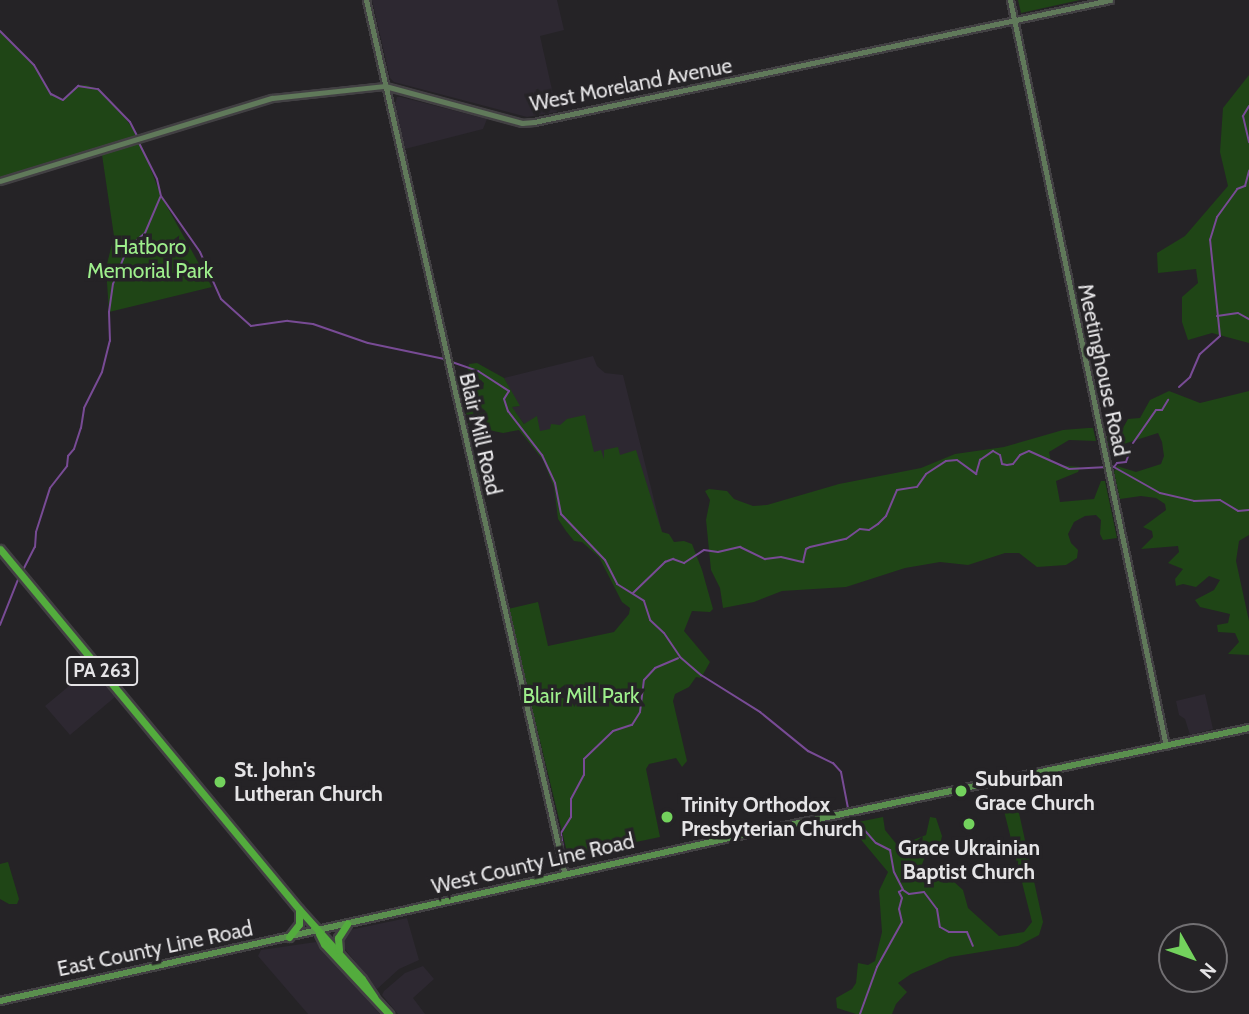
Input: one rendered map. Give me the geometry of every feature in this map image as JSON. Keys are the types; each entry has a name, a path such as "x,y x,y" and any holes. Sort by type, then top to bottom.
{"highway":[{"name":"PA 263","path":"0,549 374,997"},
{"path":"289,937 299,924 299,909"},
{"path":"340,954 337,943 347,924"},
{"name":"PA 263","path":"317,930 324,944 389,1014"}],"main road":[{"name":"West County Line Road","path":"317,930 1249,728"},
{"name":"East County Line Road","path":"0,1001 317,930"}],"street":[{"name":"Blair Mill Road","path":"366,0 565,875"},
{"name":"Meetinghouse Road","path":"1010,0 1166,746"},
{"name":"West Moreland Avenue","path":"0,181 272,98 385,86 522,123 534,122 1110,0"}],"shaded area":[{"path":"372,0 557,0 564,30 540,36 557,112 527,117 394,82 390,78"},
{"path":"397,97 487,119 483,129 405,149 395,104"},
{"path":"593,356 597,366 605,373 623,375 667,552 541,445 511,407 519,406 504,378"},
{"path":"87,671 89,674 93,671 115,697 70,735 45,706"},
{"path":"1205,694 1213,729 1190,735 1185,719 1179,715 1176,701"},
{"path":"407,918 419,960 399,969 377,989 341,944 341,937 345,931"},
{"path":"316,942 380,1014 308,1014 258,956 261,950"},
{"path":"423,966 434,979 413,998 425,1014 398,1014 382,995 384,991 405,973"}],"green space":[{"path":"1018,0 1080,0 1021,13"},
{"name":"Hatboro Memorial Park","path":"0,31 34,65 51,94 63,100 78,86 86,85 98,89 123,115 138,136 161,196 212,287 109,312 106,268 114,236 101,148 0,177"},
{"path":"1249,75 1249,343 1212,333 1188,340 1182,322 1182,297 1198,283 1196,269 1158,273 1157,253 1185,236 1228,186 1220,152 1223,108"},
{"name":"Blair Mill Park","path":"477,363 504,378 520,406 512,407 524,424 537,416 540,431 550,429 551,424 560,425 567,419 585,415 594,452 601,450 604,459 604,450 618,447 620,455 636,450 662,532 669,534 674,542 692,544 713,609 710,612 692,611 684,631 710,662 701,678 696,677 689,687 675,694 673,701 687,761 682,767 676,758 649,764 646,769 660,837 568,856 508,609 538,602 548,646 614,632 629,614 630,608 622,602 599,557 582,542 574,541 558,519 554,487 543,460 519,430 503,433 469,426 461,390 483,388 484,383 468,370 469,364"},
{"path":"1169,391 1200,403 1249,391 1249,535 1239,541 1236,561 1249,621 1249,655 1228,654 1239,642 1235,633 1218,632 1217,625 1228,623 1230,614 1200,607 1195,600 1214,590 1220,580 1209,576 1196,587 1183,584 1176,586 1175,579 1183,569 1168,563 1179,552 1178,546 1141,549 1153,537 1152,531 1143,527 1166,510 1165,504 1156,498 1141,496 1120,499 1114,472 1117,466 1136,472 1161,464 1164,456 1162,442 1158,433 1108,449 1106,439 1110,433 1123,428 1128,419 1140,418 1150,400"},
{"path":"1093,428 1096,441 1069,440 1049,452 1051,462 1080,467 1078,472 1056,481 1060,502 1094,499 1101,481 1105,481 1117,538 1103,540 1100,534 1101,520 1096,515 1085,516 1074,522 1068,534 1071,543 1078,550 1077,558 1066,565 1037,567 1019,553 1005,553 968,565 940,562 905,568 846,587 782,591 754,602 723,608 720,588 711,570 706,520 710,500 705,491 709,489 727,491 734,499 753,506 767,505 839,484 921,468 955,454 1004,447 1063,430"},
{"path":"1010,802 1019,813 1043,922 1039,935 1018,946 950,957 911,974 898,983 907,992 896,1004 892,1014 856,1014 837,1008 836,998 852,989 856,983 858,963 868,965 875,961 882,932 879,891 888,872 848,824 883,817 885,830 898,846 926,835 930,817 936,818 942,836 940,845 928,849 921,867 953,881 963,890 968,908 999,936 1024,932 1032,922 1002,803"},
{"path":"8,862 19,899 17,904 9,904 0,899 0,864"}],"waterway":[{"path":"0,31 34,65 51,94 63,100 78,86 98,89 130,122 137,136"},
{"path":"1249,106 1243,116 1249,142"},
{"path":"139,143 157,179 161,196 200,252 221,299 251,326 288,321 313,324 368,343 444,359"},
{"path":"1179,387 1190,377 1200,354 1220,336 1210,240 1217,217 1237,189 1245,186 1249,171"},
{"path":"22,572 35,547 36,532 50,488 67,466 68,456 74,449 81,428 84,408 102,372 110,341 109,312 113,284 127,249 145,233 160,197"},
{"path":"1217,316 1238,313 1249,319"},
{"path":"449,361 478,371 509,391 504,399 508,411 542,455 555,483 561,514 605,560 617,584 644,601 650,620 664,633 680,657 701,675 760,712 808,751 833,763 841,772 848,807"},
{"path":"1133,443 1156,410 1162,410 1168,400"},
{"path":"1114,467 1117,463 1126,462 1131,448"},
{"path":"633,593 665,562 673,559 684,563 704,550 718,552 740,547 765,559 781,557 803,562 806,549 846,539 860,529 869,530 878,524 886,516 897,490 917,487 926,474 946,461 957,460 976,474 980,460 993,451 1000,455 1002,464 1007,465 1013,464 1020,455 1029,451 1069,469 1103,467"},
{"path":"1112,466 1160,493 1194,501 1220,500 1238,511 1249,510"},
{"path":"0,625 19,577"},
{"path":"564,855 561,833 571,817 571,799 584,775 584,759 613,731 632,725 640,712 644,680 655,668 678,658"},
{"path":"854,818 876,843 890,850 894,872 903,890 909,894 924,892 937,909 940,927 949,932 967,932 973,946"},
{"path":"860,1014 877,967 902,922 899,909 902,898 899,892 902,890"}],"place":[{"name":"St. John's Lutheran Church","path":"220,782"},
{"name":"Suburban Grace Church","path":"961,791"},
{"name":"Trinity Orthodox Presbyterian Church","path":"667,817"},
{"name":"Grace Ukrainian Baptist Church","path":"969,824"}]}
